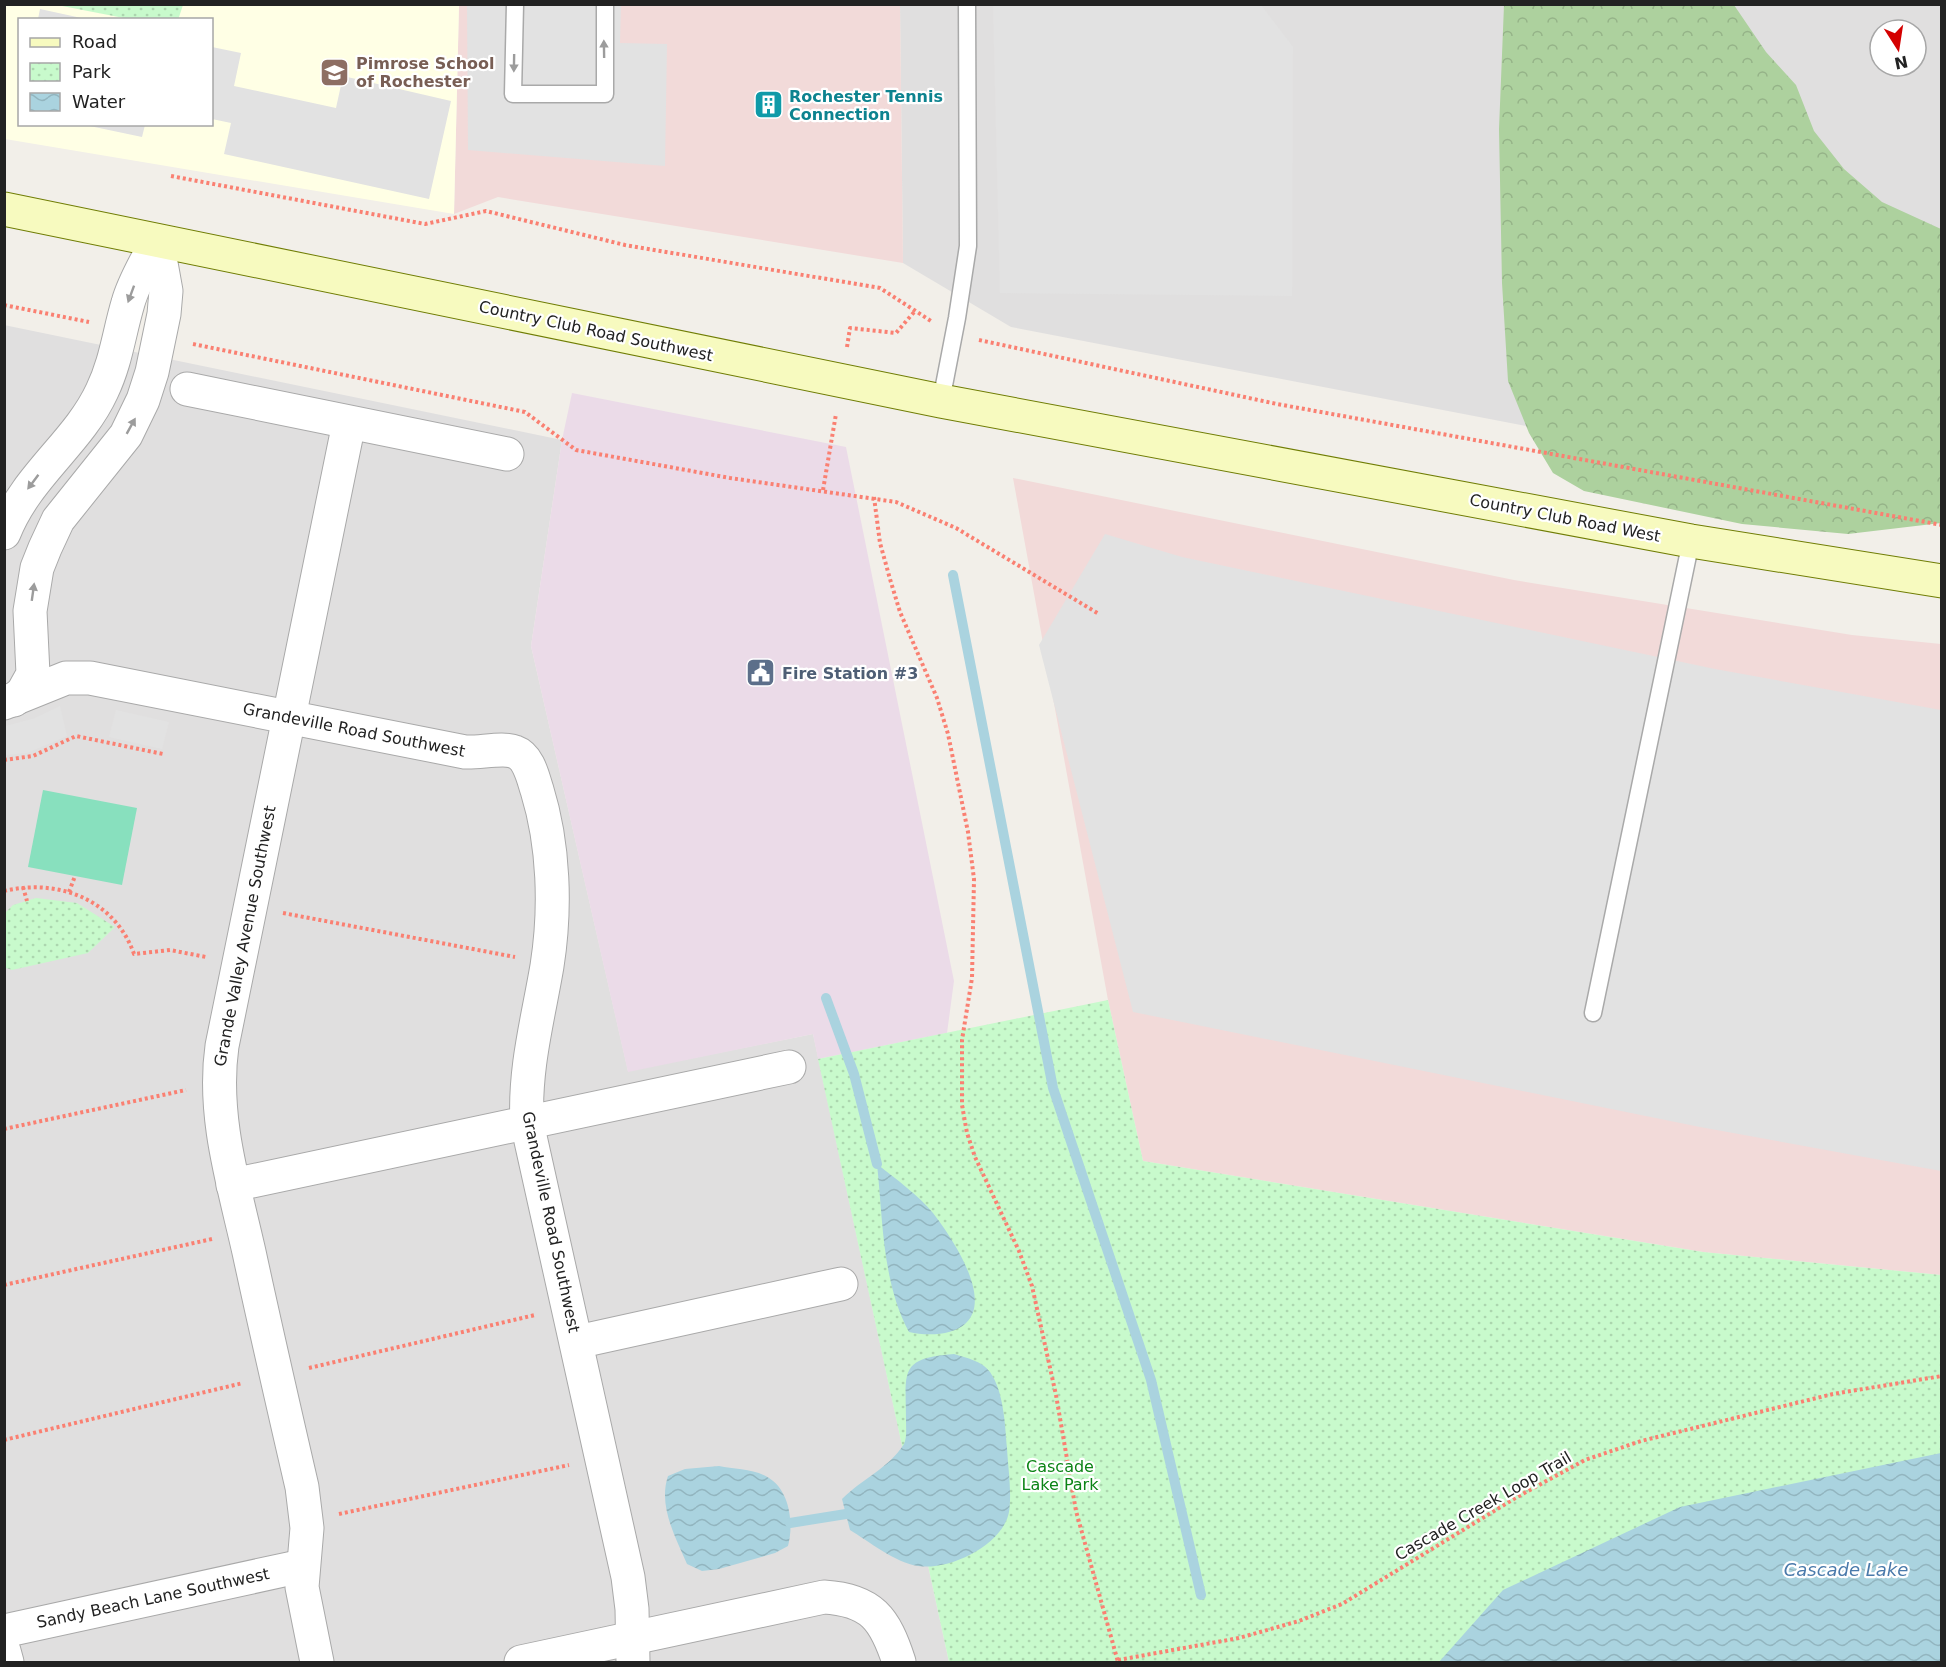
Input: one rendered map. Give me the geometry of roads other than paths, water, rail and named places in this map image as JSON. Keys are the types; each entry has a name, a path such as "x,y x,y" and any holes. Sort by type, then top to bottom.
{"main road":[{"name":"Country Club Road Southwest","path":"4,209 940,401 1189,447"},
{"name":"Country Club Road West","path":"1189,447 1691,541 1941,581"}],"street":[{"path":"4,533 23,495 85,418 102,392 115,359 134,285 157,241"},
{"path":"9,702 23,692 33,674 30,650 30,611 37,568 58,520 126,435 140,408 152,372 164,314 166,291 157,241"},
{"path":"187,389 507,454"},
{"name":"Grande Valley Avenue Southwest","path":"317,1662 307,1619 302,1566 306,1521 302,1487 233,1185 222,1130 218,1084 222,1046 349,423"},
{"path":"55,454 89,481"},
{"name":"Grandeville Road Southwest","path":"4,627 21,636 30,650 51,655 90,678"},
{"name":"Grandeville Road Southwest","path":"9,702 66,678 90,678 465,752 515,752 524,758 542,805 549,858 552,924 526,1074 527,1123 630,1591 633,1650"},
{"path":"233,1185 789,1067"},
{"path":"577,1342 841,1284"},
{"name":"Sandy Beach Lane Southwest","path":"4,1630 302,1566"},
{"path":"521,1662 633,1650 801,1601 824,1597 848,1599 862,1605 876,1617 887,1631 899,1662"},
{"path":"4,1651 7,1662"}],"lane":[{"path":"515,4 513,94 605,94 605,4"},
{"path":"940,401 954,335 968,246 967,4"},
{"path":"1593,1014 1691,541"}],"water":[{"path":"877,1164 927,1206 950,1236 958,1251 972,1283 975,1298 973,1312 961,1327 939,1334 909,1332 893,1293 889,1272"},
{"path":"954,1354 983,1365 995,1380 1003,1409 1010,1488 1009,1512 1005,1524 997,1535 973,1553 944,1564 918,1566 901,1561 850,1530 842,1499 891,1460 904,1444 906,1439 906,1379 914,1364 923,1359"},
{"name":"Cascade Lake","path":"1941,1453 1941,1662 1439,1662 1503,1590 1680,1507"},
{"path":"719,1466 758,1473 776,1484 782,1491 789,1509 790,1537 788,1546 775,1553 719,1569 702,1571 687,1564 669,1521 665,1487 668,1476 685,1469"}],"waterway":[{"path":"953,575 1053,1088 1151,1380 1201,1595"},
{"path":"826,998 854,1074 877,1164"},
{"path":"790,1523 846,1514"}],"place":[{"name":"Pimrose School of Rochester","path":"335,72"},
{"name":"Rochester Tennis Connection","path":"768,105"},
{"name":"Fire Station #3","path":"761,673"}],"park label":[{"name":"Cascade Lake Park","path":"1060,1475"}]}
